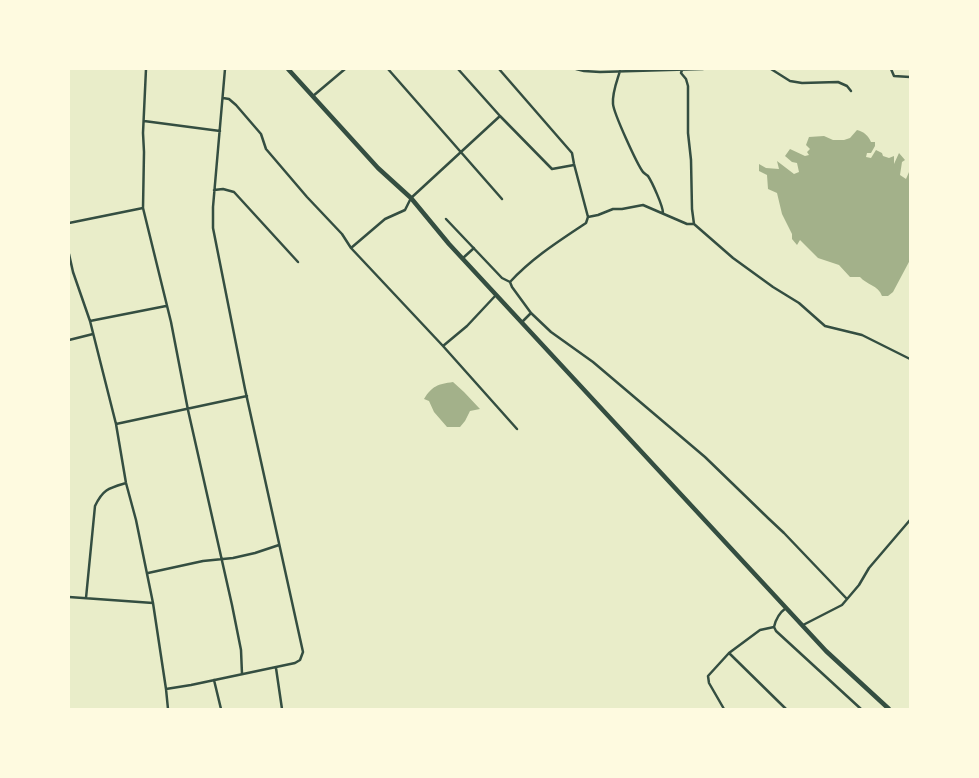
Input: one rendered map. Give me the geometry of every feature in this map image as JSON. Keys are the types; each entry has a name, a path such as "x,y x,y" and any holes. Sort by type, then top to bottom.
{"main road":[{"path":"288,69 378,168 411,198 448,244 596,401 826,651 890,709"}],"street":[{"path":"146,69 143,208 171,322 188,410 222,560 241,650 242,674"},
{"path":"166,689 276,668 300,660 303,652 247,396 213,228 214,190 225,69"},
{"path":"313,96 345,69"},
{"path":"388,69 502,199"},
{"path":"458,69 500,116 552,169 574,164"},
{"path":"499,69 572,154 588,217 586,223 545,250 510,282"},
{"path":"576,69 595,72 702,69"},
{"path":"771,69 790,81 802,83 838,82 847,86 851,91"},
{"path":"891,69 894,76 910,77"},
{"path":"682,70 681,72 686,79 688,86 688,133 691,160 692,209 694,224 732,258 773,287 799,303 825,326 862,335 910,360"},
{"path":"620,71 613,105 634,155 643,172 648,176 663,213"},
{"path":"223,98 229,99 236,105 261,134 266,149 307,197 342,234 351,248 518,429"},
{"path":"351,248 385,219 405,210 411,198 500,116"},
{"path":"144,121 220,131"},
{"path":"214,190 223,189 234,192 298,262"},
{"path":"588,217 613,209 644,205 687,224 694,224"},
{"path":"69,223 143,208"},
{"path":"446,219 502,278 510,282 531,313 551,332 593,362 705,457 784,533 847,599"},
{"path":"462,259 474,248"},
{"path":"69,254 73,272 90,321 116,424 126,483 148,573 168,709"},
{"path":"443,346 467,326 497,295"},
{"path":"90,321 166,306"},
{"path":"521,323 531,313"},
{"path":"69,340 93,334"},
{"path":"116,424 188,410 247,396"},
{"path":"86,598 95,506 100,495 108,488 126,483"},
{"path":"803,625 842,604 859,585 869,568 910,520"},
{"path":"148,573 203,560 222,560 255,553 279,545"},
{"path":"69,597 153,603"},
{"path":"786,608 780,612 776,619 774,627 776,631 861,709"},
{"path":"724,709 708,679 712,672 729,653 760,630 774,627"},
{"path":"729,653 786,709"},
{"path":"276,668 282,709"},
{"path":"214,680 221,709"}],"shaded area":[{"path":"857,130 866,134 871,142 875,142 875,146 871,153 867,153 866,157 871,158 876,150 882,153 883,156 889,158 894,156 894,164 899,153 905,160 902,162 900,175 906,179 910,172 910,260 893,292 888,296 882,296 875,287 860,277 850,277 839,265 818,258 800,240 797,245 792,239 792,234 782,214 777,193 768,189 767,175 759,171 759,164 766,168 779,169 777,161 794,174 799,172 797,163 792,162 785,156 790,149 805,156 809,155 807,152 810,149 806,145 809,137 824,136 833,140 844,140 850,138"},
{"path":"453,382 480,409 470,411 460,427 447,427 434,412 429,401 424,399 436,386"}]}
